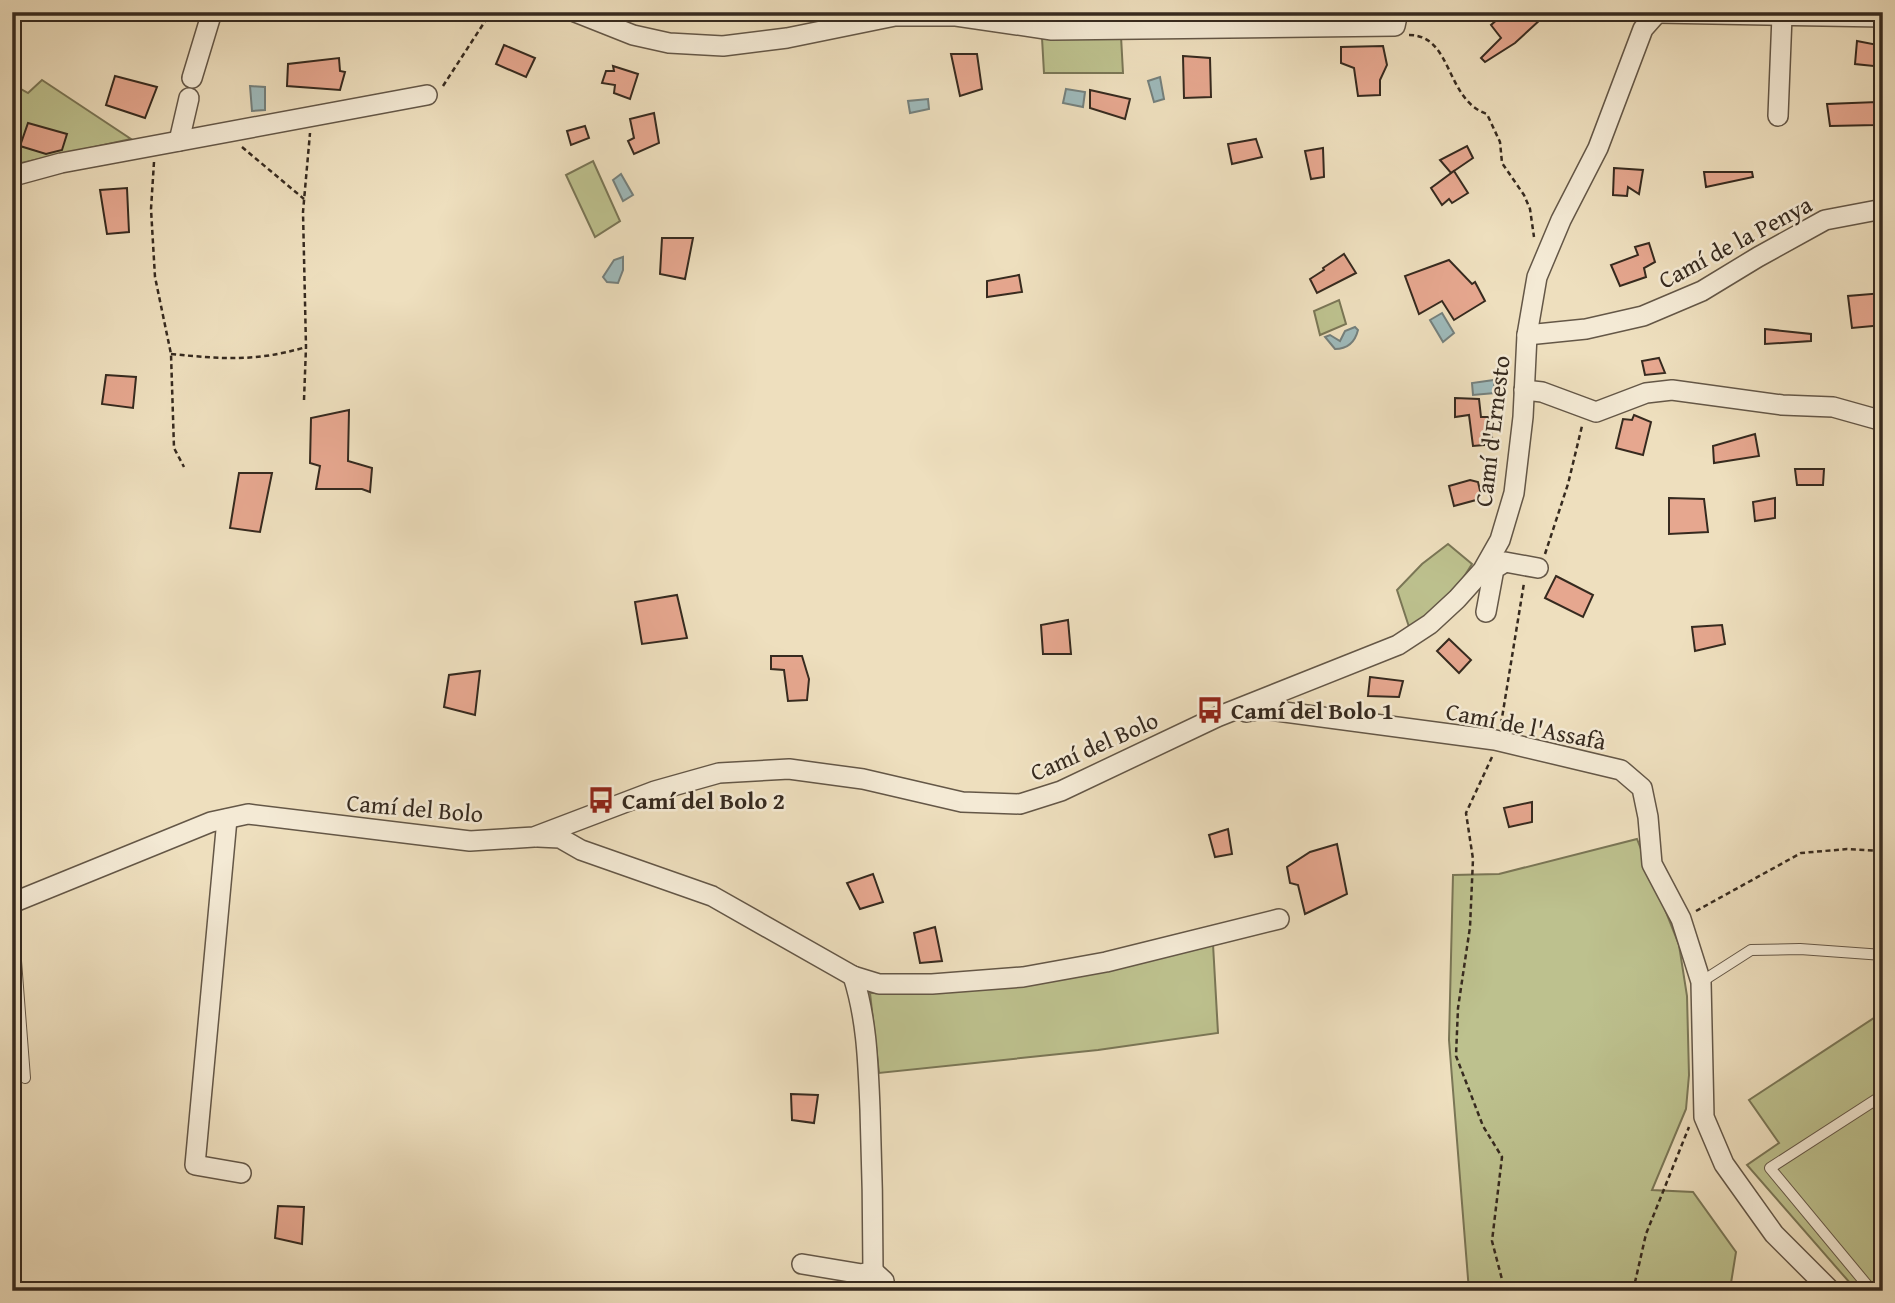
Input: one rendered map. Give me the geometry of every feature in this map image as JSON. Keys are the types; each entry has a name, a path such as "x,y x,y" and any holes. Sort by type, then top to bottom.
{"street":[{"path":"179,141 212,12"},
{"path":"575,12 633,35 669,43 723,46 787,38 895,16 956,16 1052,30 1236,29 1395,26 1398,12"},
{"path":"1658,13 1883,17"},
{"name":"Camí d'Ernesto","path":"1217,717 1398,645 1430,624 1483,570 1497,545 1514,493 1527,335 1537,277 1561,219 1598,148 1643,29 1658,13"},
{"path":"1778,116 1782,16"},
{"path":"12,174 427,95"},
{"name":"Camí de la Penya","path":"1527,335 1586,329 1643,316 1702,291 1825,220 1883,209"},
{"path":"1524,390 1542,392 1596,412 1646,393 1672,390 1782,405 1833,407 1883,421"},
{"path":"1486,612 1497,545"},
{"path":"1494,569 1505,562 1534,567"},
{"name":"Camí de l'Assafà","path":"1217,717 1262,709 1499,741 1621,770 1642,788 1648,817 1652,864 1681,919 1701,982 1704,1117 1724,1164 1774,1234 1831,1291"},
{"name":"Camí del Bolo","path":"12,902 212,822 248,814 470,841 534,837 655,790 719,773 789,769 863,779 962,802 1020,804 1061,791 1217,717"},
{"path":"227,819 195,1165 242,1173"},
{"path":"534,837 560,838 582,850 712,896 853,976 879,984 932,984 1023,977 1105,962 1279,919"},
{"path":"853,976 867,1035 873,1174 873,1271 884,1281 885,1291"},
{"path":"802,1264 862,1274 873,1271"}],"lane":[{"path":"12,909 25,1078"},
{"path":"1701,982 1751,950 1800,949 1883,956"},
{"path":"1872,1291 1770,1167 1883,1095"}],"path":[{"path":"427,95 437,93 491,12"},
{"path":"1436,45 1458,89 1477,111 1487,114 1500,142 1503,163 1530,209 1535,240 1544,259"},
{"path":"304,400 304,199 311,116"},
{"path":"224,132 304,199"},
{"path":"156,145 150,209 155,277 171,354 174,448 184,467"},
{"path":"171,354 239,360 280,355 306,347"},
{"path":"1504,1291 1492,1241 1502,1157 1483,1126 1456,1055 1458,1008 1470,927 1472,887 1473,859 1466,813 1499,741 1508,674 1522,608 1521,591 1548,547 1568,484 1586,409"},
{"path":"1681,919 1801,853 1847,849 1883,851"},
{"path":"1633,1291 1646,1234 1689,1124"}],"green space":[{"path":"1121,36 1123,73 1044,73 1042,38"},
{"path":"42,80 131,139 12,165 12,84 28,93"},
{"path":"593,161 620,221 595,237 566,175"},
{"path":"1339,300 1346,324 1320,335 1314,311"},
{"path":"1448,544 1472,564 1455,591 1411,633 1397,590 1422,564"},
{"path":"1637,839 1679,945 1687,996 1689,1075 1686,1109 1652,1190 1693,1192 1736,1252 1731,1283 1734,1291 1469,1291 1449,1040 1453,875 1499,874"},
{"path":"1213,944 1218,1033 1098,1050 879,1073 870,993 969,988"},
{"path":"1883,1012 1883,1291 1857,1291 1747,1165 1779,1143 1749,1100"}],"water":[{"path":"1160,77 1164,99 1154,102 1148,81"},
{"path":"250,86 265,87 265,110 252,111"},
{"path":"1066,89 1085,92 1083,107 1063,103"},
{"path":"928,99 929,109 910,113 908,101"},
{"path":"621,174 633,195 623,201 613,180"},
{"path":"623,257 623,270 618,283 607,282 603,277 614,260"},
{"path":"1442,313 1454,333 1443,342 1430,320"},
{"path":"1355,327 1358,330 1355,338 1343,348 1335,349 1325,337 1330,335 1340,341 1345,331"},
{"path":"1494,380 1494,385 1499,387 1495,393 1473,395 1472,383"}],"building":[{"path":"1506,12 1533,12 1541,19 1515,43 1485,62 1481,58 1501,38 1491,25"},
{"path":"1857,41 1883,46 1883,67 1855,64"},
{"path":"504,45 535,58 526,77 496,64"},
{"path":"1383,46 1387,65 1380,80 1380,95 1358,96 1354,68 1341,63 1341,47"},
{"path":"951,54 977,54 982,89 960,96"},
{"path":"1183,56 1210,58 1211,97 1184,98"},
{"path":"339,58 340,71 345,72 340,90 287,86 288,64"},
{"path":"613,66 638,74 630,99 614,93 615,85 602,83 606,71 614,71"},
{"path":"115,76 157,87 145,118 106,105"},
{"path":"1090,90 1130,99 1125,119 1090,108"},
{"path":"1877,102 1876,125 1830,126 1827,104"},
{"path":"654,113 659,143 634,154 628,141 634,138 630,119"},
{"path":"28,123 67,134 62,150 46,154 20,146"},
{"path":"585,126 589,138 571,145 567,131"},
{"path":"1256,139 1262,157 1232,164 1228,144"},
{"path":"1467,146 1473,158 1451,173 1440,160"},
{"path":"1323,148 1324,177 1311,179 1305,151"},
{"path":"1614,168 1643,170 1639,194 1628,187 1627,196 1613,195"},
{"path":"1454,171 1468,193 1452,203 1449,199 1442,205 1431,188"},
{"path":"1704,172 1752,172 1753,177 1706,187"},
{"path":"127,188 129,232 107,234 100,190"},
{"path":"662,238 693,238 685,279 660,274"},
{"path":"1649,243 1655,262 1644,268 1646,277 1620,286 1611,265 1638,255 1635,247"},
{"path":"1344,254 1356,273 1317,293 1310,279"},
{"path":"1449,260 1472,284 1475,282 1485,301 1454,320 1442,301 1419,314 1405,276"},
{"path":"1019,275 1022,292 987,297 987,281"},
{"path":"1883,293 1883,325 1852,328 1848,296"},
{"path":"1765,329 1811,334 1811,341 1765,344"},
{"path":"1659,358 1665,373 1645,375 1642,361"},
{"path":"106,375 136,377 133,408 102,404"},
{"path":"1455,398 1479,399 1481,417 1488,417 1492,437 1483,437 1484,445 1473,446 1469,415 1455,417"},
{"path":"349,410 348,461 372,468 370,492 362,489 316,489 320,466 310,463 311,418"},
{"path":"1634,415 1651,422 1643,455 1616,448 1623,419 1632,420"},
{"path":"1755,434 1759,456 1714,463 1713,446"},
{"path":"1795,469 1824,469 1823,485 1797,485"},
{"path":"239,473 272,473 260,532 230,528"},
{"path":"1470,480 1478,482 1481,495 1476,500 1454,506 1449,486"},
{"path":"1669,498 1704,499 1708,532 1669,534"},
{"path":"1775,498 1775,518 1755,521 1753,502"},
{"path":"1556,576 1593,595 1583,617 1545,598"},
{"path":"677,595 687,638 642,644 635,602"},
{"path":"1068,620 1071,654 1043,654 1041,625"},
{"path":"1722,625 1725,644 1695,651 1692,627"},
{"path":"1449,639 1471,660 1459,673 1437,651"},
{"path":"771,656 802,656 809,679 807,700 788,701 784,670 771,669"},
{"path":"480,671 475,715 444,707 449,675"},
{"path":"1370,677 1403,681 1399,697 1368,696"},
{"path":"1532,802 1532,822 1509,827 1504,808"},
{"path":"1228,829 1232,854 1215,857 1209,835"},
{"path":"1337,844 1347,894 1305,914 1298,885 1290,883 1287,867 1310,852"},
{"path":"873,874 883,902 860,909 847,883"},
{"path":"935,927 942,961 920,963 914,933"},
{"path":"791,1094 818,1095 814,1123 792,1120"},
{"path":"278,1206 304,1207 302,1244 275,1238"}],"place":[{"name":"Camí del Bolo 1","path":"1210,710"},
{"name":"Camí del Bolo 2","path":"601,800"}]}
